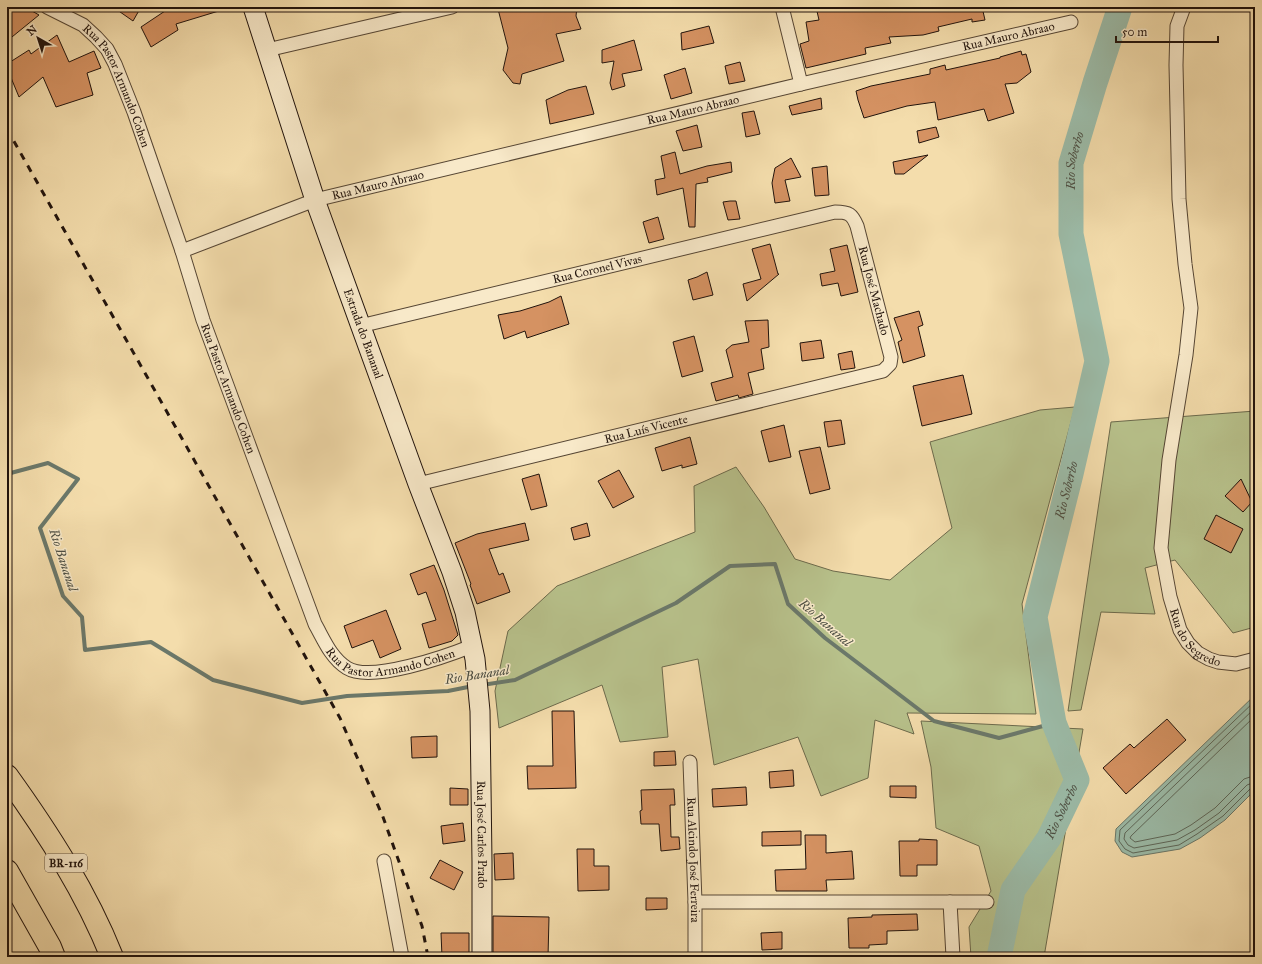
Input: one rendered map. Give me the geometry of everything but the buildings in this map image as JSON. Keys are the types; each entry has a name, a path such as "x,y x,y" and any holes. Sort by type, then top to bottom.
{"highway":[{"name":"BR-116","path":"7,776 29,806 67,866 102,931 112,957"},
{"path":"7,872 50,947 54,957"}],"main road":[{"name":"Estrada do Bananal","path":"253,7 315,200 418,484 452,572 465,612 473,652"},
{"name":"Rua José Carlos Prado","path":"473,652 480,711 482,957"}],"street":[{"name":"Rua Pastor Armando Cohen","path":"47,7 83,25 107,49 115,64 134,112 182,251 205,327 315,624 329,650 337,660 349,669 366,673 413,666 448,655 473,652"},
{"path":"267,50 452,7"},
{"path":"782,7 801,84"},
{"name":"Rua do Segredo","path":"1184,7 1177,26 1176,65 1179,199 1191,308 1186,355 1169,460 1161,548 1170,597 1180,630 1188,643 1198,653 1218,662 1236,664 1255,659"},
{"name":"Rua Mauro Abraao","path":"182,251 315,200 801,84 1071,22"},
{"name":"Rua Coronel Vivas","path":"360,326 835,212"},
{"name":"Rua José Machado","path":"835,212 846,212 853,217 869,271 891,357 890,364 883,371 873,374"},
{"name":"Rua Luís Vicente","path":"418,484 873,374"},
{"name":"Rua Alcindo José Ferreira","path":"690,762 695,902 695,957"},
{"path":"384,861 402,957"},
{"path":"695,902 987,902"},
{"path":"950,902 953,957"}],"green space":[{"path":"1075,407 1022,604 1036,714 907,713 914,734 875,720 868,778 821,796 798,737 714,765 698,659 662,667 668,737 620,742 602,685 499,728 495,691 508,631 557,586 695,532 694,486 736,467 764,507 795,559 833,571 890,580 952,528 930,442 1040,410"},
{"path":"1255,411 1255,627 1233,633 1175,560 1145,568 1155,614 1101,612 1081,710 1068,711 1111,422"},
{"path":"921,721 1083,729 1044,957 971,957 969,927 991,891 979,846 936,828 931,767"}],"water":[{"path":"1255,695 1255,790 1225,820 1200,838 1180,849 1132,857 1122,852 1115,841 1116,829"}],"waterway":[{"name":"Rio Soberbo","path":"999,957 1013,890 1049,838 1077,780 1054,723 1035,617 1071,474 1097,361 1071,234 1071,163 1120,7"},
{"name":"Rio Bananal","path":"7,474 48,463 78,479 40,528 63,596 82,617 85,650 151,642 213,680 302,703 347,696 448,691 473,686"},
{"name":"Rio Bananal","path":"482,685 515,680 676,603 730,566 775,564 788,604 825,638 934,721 999,738 1054,723"}],"railway":[{"path":"7,129 340,718 383,817 422,926 428,957"}]}
